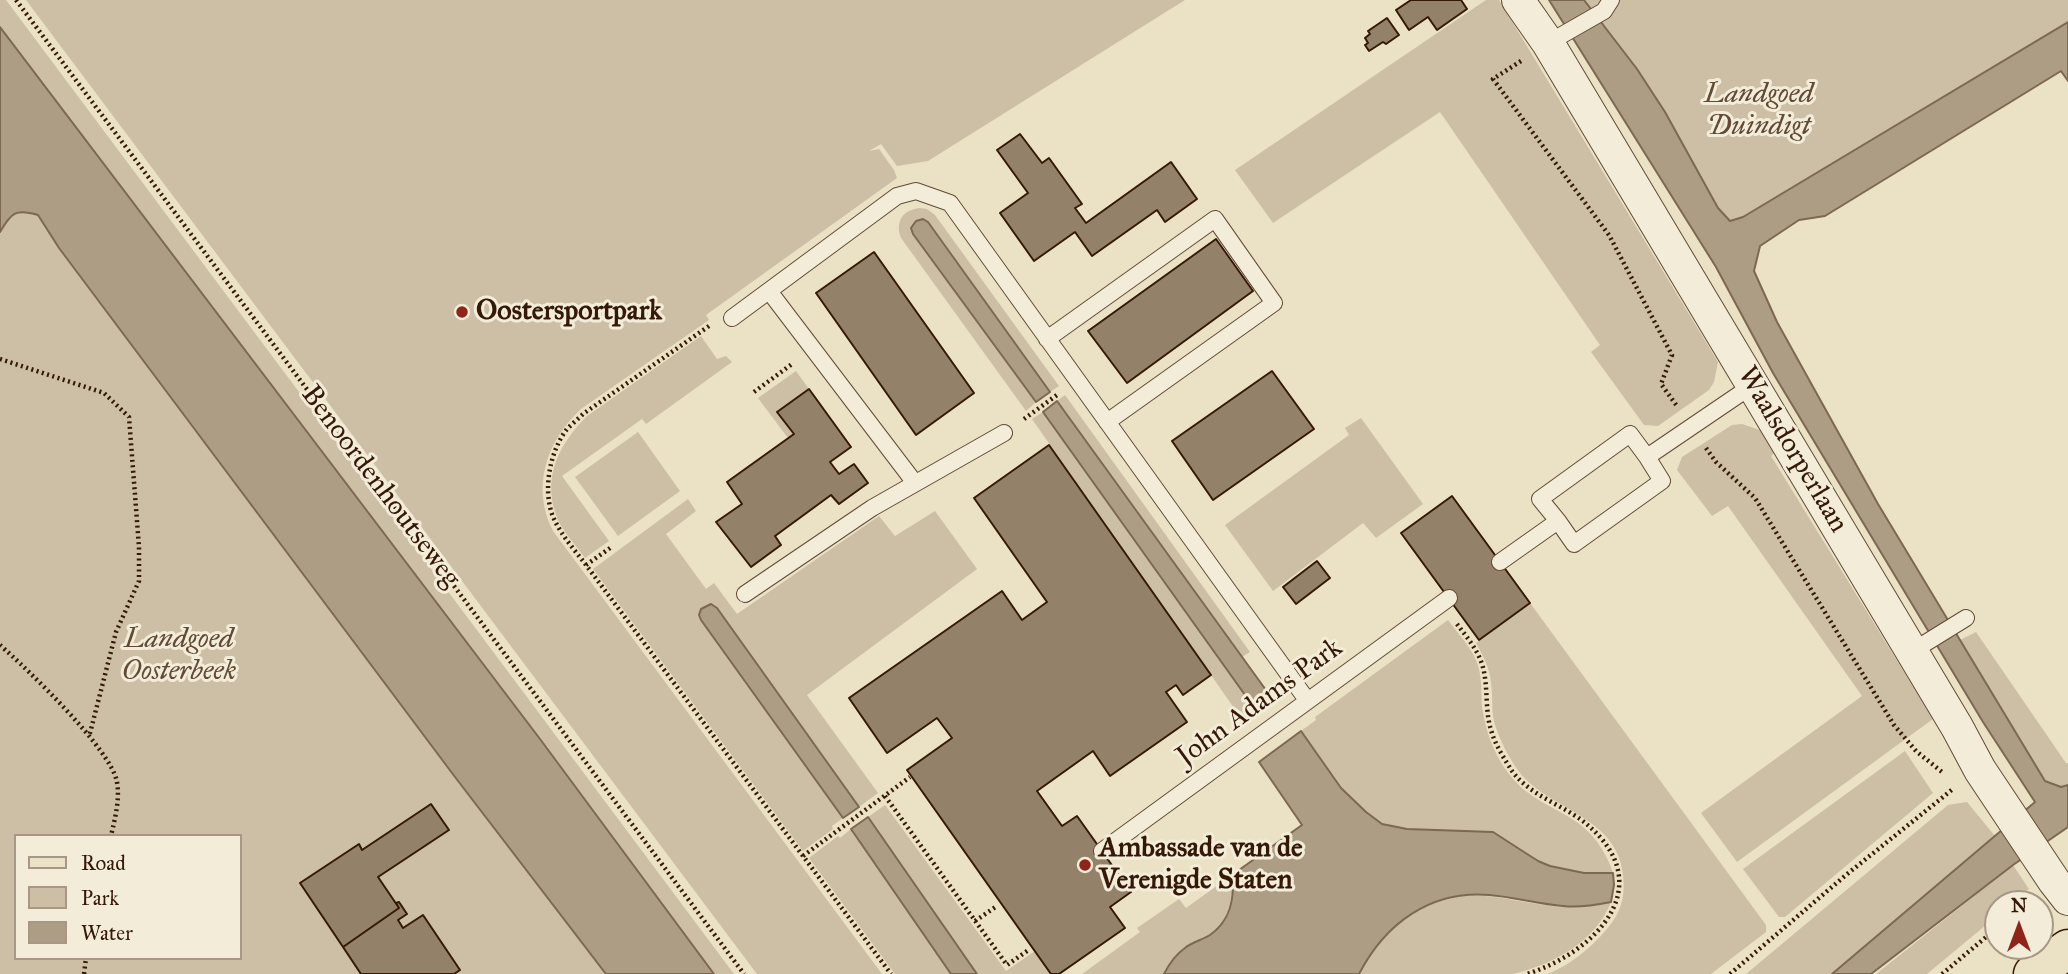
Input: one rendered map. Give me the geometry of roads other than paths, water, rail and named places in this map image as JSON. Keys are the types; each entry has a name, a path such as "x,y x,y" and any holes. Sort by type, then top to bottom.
{"main road":[{"path":"2033,974 2068,949"}],"street":[{"name":"Waalsdorperlaan","path":"1518,0 1548,43 1753,385 1916,649 1980,769 2068,899"}],"lane":[{"path":"1548,43 1607,6"},
{"path":"732,318 897,196 916,191 950,203 1307,700"},
{"path":"1047,339 1214,219 1275,303 1107,422"},
{"path":"769,291 915,483"},
{"path":"1647,457 1753,385"},
{"path":"745,594 872,508 1004,433"},
{"path":"1630,434 1647,457 1662,481 1574,544 1541,499 1630,434"},
{"path":"1500,562 1558,521"},
{"name":"John Adams Park","path":"1102,851 1446,600"},
{"path":"1916,649 1961,620"}],"water":[{"path":"1549,0 1584,0 1637,69 1665,112 1718,208 1730,221 1743,217 2068,22 2068,81 2061,71 1825,216 1799,220 1760,246 1754,271 1777,322 1878,504 2045,781 2061,787 2068,785 2068,827 2013,865 1871,974 1832,974 2035,802 1983,722 1773,373 1716,267"},
{"path":"0,27 540,739 714,974 606,974 59,248 38,215 19,212 8,220 0,232"},
{"path":"923,219 928,222 1050,392 1036,402 913,234 911,228 916,221"},
{"path":"1057,401 1271,697 1255,709 1043,412"},
{"path":"711,604 717,608 859,807 843,818 701,620 701,609"},
{"path":"1301,731 1341,788 1382,824 1407,829 1493,832 1550,866 1584,873 1613,873 1611,902 1569,907 1489,895 1447,898 1412,914 1396,926 1382,940 1359,974 1164,974 1181,951 1210,935 1227,916 1233,892 1232,875 1302,825 1259,762"},
{"path":"868,817 977,974 951,974 851,829"}],"place":[{"name":"Oostersportpark","path":"462,312"},
{"name":"Ambassade van de Verenigde Staten","path":"1085,865"}],"park label":[{"name":"Landgoed Duindigt","path":"1759,111"},
{"name":"Landgoed Oosterbeek","path":"179,656"}]}
